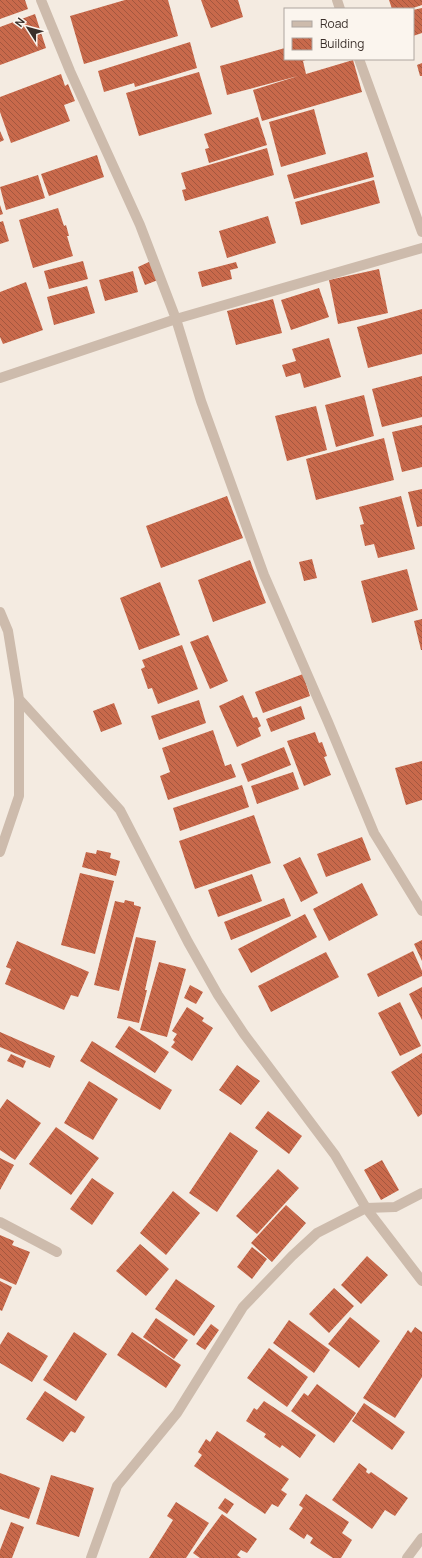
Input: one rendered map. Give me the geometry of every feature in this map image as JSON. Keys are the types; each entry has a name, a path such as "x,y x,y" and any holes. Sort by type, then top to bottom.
{"street":[{"path":"41,0 70,71 140,225 176,319 201,401 264,575 328,722 374,833 422,911"},
{"path":"359,60 422,232"},
{"path":"0,378 176,319 422,248"},
{"path":"0,612 8,631 19,699 18,796 0,852"},
{"path":"19,699 120,810 188,942 218,995 244,1034 336,1155 366,1208 422,1282"},
{"path":"91,1558 117,1486 177,1413 243,1307 292,1256 317,1233 366,1208 395,1207 422,1193"},
{"path":"0,1222 57,1252"},
{"path":"407,1558 422,1538"}],"building":[{"path":"0,0 25,0 28,9 0,19"},
{"path":"125,0 168,0 178,36 84,64 70,16"},
{"path":"201,0 238,0 243,17 211,28"},
{"path":"389,0 422,0 422,5 413,8 392,8"},
{"path":"422,8 422,33 414,36 414,10"},
{"path":"35,14 46,48 0,65 0,27"},
{"path":"190,42 197,68 135,87 134,83 104,92 98,71"},
{"path":"284,48 284,60 306,60 303,61 306,74 353,60 362,92 262,121 253,90 298,76 227,95 220,66"},
{"path":"422,63 422,76 420,76 417,65"},
{"path":"199,72 212,114 139,136 126,93"},
{"path":"61,74 65,86 68,84 75,101 64,105 70,121 11,143 0,112 0,97"},
{"path":"314,109 326,154 281,167 269,122"},
{"path":"258,117 267,145 209,163 205,149 209,148 204,134"},
{"path":"0,131 4,140 0,142"},
{"path":"267,148 274,175 185,201 182,190 186,189 181,173"},
{"path":"367,152 374,177 294,199 287,175"},
{"path":"97,155 104,177 49,196 41,174"},
{"path":"38,175 45,198 6,210 0,187"},
{"path":"374,180 380,203 301,225 295,202"},
{"path":"0,205 3,214 0,215"},
{"path":"58,208 64,226 66,225 69,236 67,236 73,256 33,268 19,220"},
{"path":"268,216 276,243 227,258 219,231"},
{"path":"3,221 9,241 0,244 0,222"},
{"path":"83,261 88,279 49,289 44,271"},
{"path":"151,261 158,280 145,285 138,267"},
{"path":"236,262 238,268 230,270 232,279 202,287 198,272"},
{"path":"379,269 388,313 338,324 329,280"},
{"path":"133,271 138,292 105,301 99,280"},
{"path":"26,282 43,330 3,344 0,337 0,292"},
{"path":"87,286 95,313 54,325 47,297"},
{"path":"319,288 329,317 291,330 281,300"},
{"path":"273,299 282,333 236,345 227,311"},
{"path":"422,309 422,354 368,368 357,327"},
{"path":"329,338 341,377 304,388 300,373 286,377 282,365 296,361 292,349"},
{"path":"422,376 422,417 382,427 372,389"},
{"path":"364,395 374,436 336,447 325,405"},
{"path":"316,406 327,450 287,461 275,416"},
{"path":"422,425 422,467 402,472 392,432"},
{"path":"384,438 394,480 316,500 306,459"},
{"path":"422,489 422,526 417,527 408,492"},
{"path":"227,496 243,538 161,568 146,526"},
{"path":"401,496 415,549 378,558 374,544 365,546 360,525 364,524 359,507"},
{"path":"312,559 317,578 304,581 299,562"},
{"path":"250,560 266,603 213,622 198,580"},
{"path":"407,569 418,610 372,623 361,581"},
{"path":"160,582 180,635 139,650 120,598"},
{"path":"422,619 422,650 421,650 414,621"},
{"path":"208,635 228,681 210,689 190,642"},
{"path":"182,645 198,689 158,704 152,688 148,689 141,669 145,667 142,660"},
{"path":"303,674 310,696 263,713 255,692"},
{"path":"243,695 253,718 257,717 261,726 258,728 261,736 237,747 219,706"},
{"path":"199,700 206,723 159,740 151,716"},
{"path":"114,703 122,724 101,732 93,711"},
{"path":"301,706 305,719 271,732 266,719"},
{"path":"213,730 225,766 231,764 236,777 168,800 160,776 170,772 162,748"},
{"path":"315,732 319,743 322,742 327,756 324,757 331,775 304,786 287,741"},
{"path":"284,747 291,765 248,782 241,764"},
{"path":"422,761 422,800 406,805 395,768"},
{"path":"293,772 299,789 257,804 251,786"},
{"path":"242,785 249,807 180,831 173,808"},
{"path":"254,815 271,863 195,889 179,841"},
{"path":"362,837 371,860 326,877 317,854"},
{"path":"97,850 111,853 110,858 120,861 116,876 82,867 86,852 96,854"},
{"path":"300,857 318,893 301,902 283,865"},
{"path":"80,873 114,881 95,954 61,945"},
{"path":"252,874 262,901 218,917 208,890"},
{"path":"362,883 378,915 329,941 313,909"},
{"path":"284,898 291,916 231,940 224,922"},
{"path":"125,900 134,902 134,905 141,907 119,991 94,985 115,901 124,903"},
{"path":"305,914 317,937 251,973 238,949"},
{"path":"136,937 156,941 139,1023 117,1018"},
{"path":"422,940 422,961 414,944"},
{"path":"17,941 89,972 78,997 71,995 64,1010 5,984 11,969 6,967"},
{"path":"413,951 422,971 422,976 378,997 367,974"},
{"path":"326,952 339,977 271,1012 258,986"},
{"path":"159,962 186,969 167,1037 140,1030"},
{"path":"190,985 203,992 196,1004 184,998"},
{"path":"422,987 422,1020 409,994"},
{"path":"400,1002 421,1046 400,1056 378,1013"},
{"path":"187,1007 204,1018 202,1021 213,1028 192,1061 171,1047 175,1042 173,1040 177,1034 172,1031"},
{"path":"129,1026 169,1052 155,1073 115,1047"},
{"path":"0,1032 55,1056 50,1068 0,1047"},
{"path":"92,1041 172,1090 160,1110 80,1061"},
{"path":"422,1053 422,1114 418,1117 391,1072"},
{"path":"11,1054 26,1061 23,1068 7,1061"},
{"path":"237,1065 260,1081 241,1105 219,1090"},
{"path":"89,1081 118,1099 93,1140 64,1123"},
{"path":"7,1099 41,1123 15,1160 0,1150 0,1109"},
{"path":"268,1111 302,1136 289,1154 255,1128"},
{"path":"56,1127 99,1158 71,1195 29,1164"},
{"path":"230,1132 258,1151 217,1212 189,1193"},
{"path":"0,1158 14,1165 0,1190"},
{"path":"382,1160 399,1190 381,1200 364,1170"},
{"path":"278,1169 299,1188 257,1234 236,1216"},
{"path":"92,1178 114,1193 92,1225 70,1209"},
{"path":"173,1191 200,1213 166,1255 140,1233"},
{"path":"286,1205 306,1223 272,1262 251,1243"},
{"path":"0,1235 14,1241 12,1245 30,1252 16,1285 0,1278"},
{"path":"140,1244 169,1269 146,1296 116,1271"},
{"path":"252,1247 267,1259 252,1279 237,1267"},
{"path":"367,1256 388,1275 361,1304 341,1285"},
{"path":"176,1279 215,1306 194,1336 155,1309"},
{"path":"0,1281 12,1287 2,1311 0,1310"},
{"path":"334,1288 354,1306 329,1333 309,1314"},
{"path":"350,1317 380,1341 359,1368 328,1344"},
{"path":"156,1318 188,1340 174,1359 143,1337"},
{"path":"289,1320 330,1350 314,1373 273,1343"},
{"path":"211,1324 219,1330 205,1350 196,1344"},
{"path":"415,1327 422,1332 422,1377 395,1418 363,1398 408,1330 411,1333"},
{"path":"8,1332 48,1356 32,1382 0,1363 0,1345"},
{"path":"74,1332 107,1354 76,1401 43,1380"},
{"path":"132,1332 181,1365 166,1388 117,1355"},
{"path":"269,1348 308,1377 287,1407 247,1378"},
{"path":"317,1384 356,1413 334,1443 291,1411 304,1393 308,1396"},
{"path":"45,1391 85,1417 75,1433 71,1431 63,1442 26,1419"},
{"path":"264,1401 316,1435 300,1458 282,1445 280,1448 264,1437 266,1434 246,1421 254,1408 257,1410"},
{"path":"364,1403 405,1432 392,1450 352,1421"},
{"path":"217,1431 289,1479 281,1490 287,1494 278,1507 272,1504 265,1514 194,1466 202,1455 198,1452 206,1439 210,1442"},
{"path":"359,1463 367,1469 366,1472 369,1474 371,1472 408,1498 395,1516 385,1510 372,1529 332,1500"},
{"path":"0,1473 40,1488 29,1519 0,1509"},
{"path":"51,1475 94,1488 79,1537 36,1524"},
{"path":"306,1494 349,1522 342,1533 352,1540 341,1558 333,1558 310,1543 313,1538 307,1534 304,1539 289,1529 303,1508 299,1505"},
{"path":"225,1498 234,1504 227,1514 218,1508"},
{"path":"176,1502 209,1523 186,1558 149,1558 173,1520 167,1516"},
{"path":"222,1514 257,1539 247,1553 241,1550 237,1555 241,1558 200,1558 193,1553"},
{"path":"11,1522 24,1527 12,1558 0,1558 0,1550"}]}
